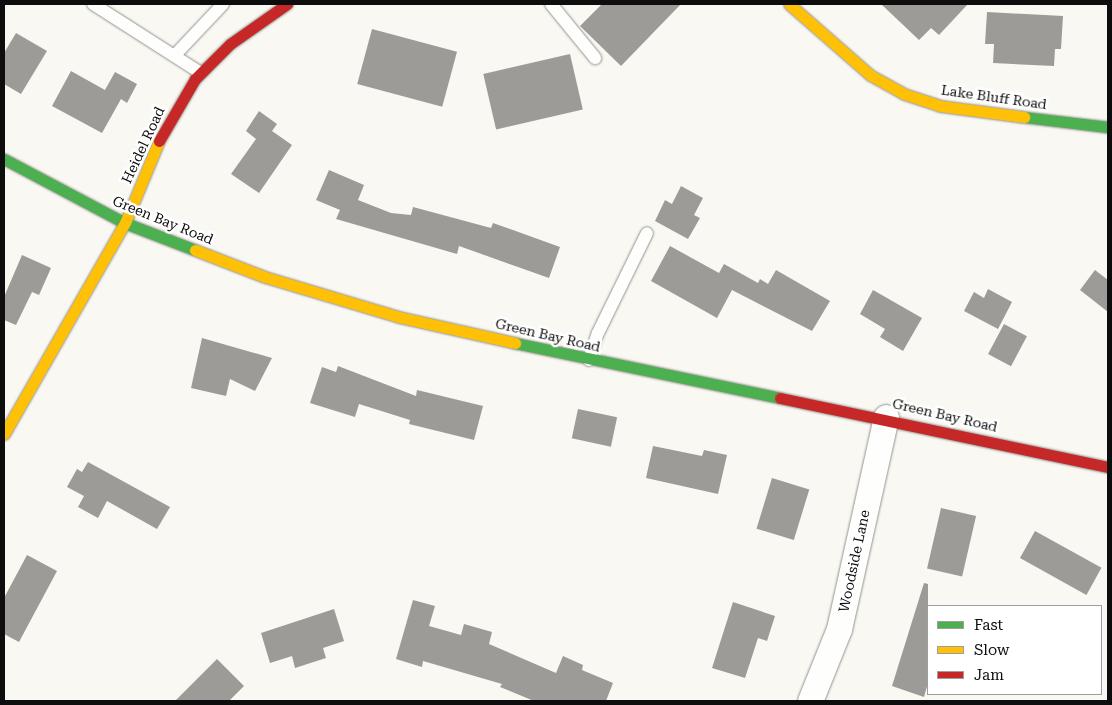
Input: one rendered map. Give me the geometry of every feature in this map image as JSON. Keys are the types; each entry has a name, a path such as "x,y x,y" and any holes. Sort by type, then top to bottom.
{"street":[{"name":"Heidel Road","path":"4,434 125,224 167,122 202,73 230,44 287,4"},
{"name":"Lake Bluff Road","path":"789,4 870,75 904,94 940,106 1108,127"},
{"name":"Green Bay Road","path":"4,160 125,224 265,277 399,317 590,360 886,417 1108,467"},
{"name":"Woodside Lane","path":"810,701 840,629 886,417"}],"lane":[{"path":"93,4 202,73"},
{"path":"175,55 223,4"},
{"path":"551,4 595,58"},
{"path":"802,15 813,4"},
{"path":"590,360 598,333 647,233"}],"building":[{"path":"602,4 681,4 621,66 580,26"},
{"path":"881,4 968,4 939,35 931,28 919,40"},
{"path":"987,12 1063,16 1061,49 1055,49 1054,66 993,63 994,44 985,44"},
{"path":"372,29 457,52 442,107 357,84"},
{"path":"16,33 47,51 21,94 4,84 4,53"},
{"path":"570,54 583,110 496,130 483,74"},
{"path":"71,71 105,90 115,72 137,84 127,103 121,99 102,133 52,106"},
{"path":"259,111 277,124 272,131 292,145 259,193 231,174 256,139 246,131"},
{"path":"329,170 364,185 358,200 391,213 411,215 413,207 491,228 493,223 560,247 549,278 459,246 457,254 336,219 340,210 316,200"},
{"path":"681,186 703,198 694,215 700,218 688,239 655,221 665,200 672,204"},
{"path":"670,246 719,273 724,264 758,283 760,279 768,284 776,270 830,301 812,331 732,290 717,318 651,281"},
{"path":"22,255 51,268 39,295 32,292 16,325 4,320 4,297"},
{"path":"1095,270 1108,280 1108,312 1080,290"},
{"path":"988,289 1012,302 998,329 964,311 974,292 984,298"},
{"path":"873,290 922,318 903,351 880,337 885,329 860,314"},
{"path":"1004,324 1027,336 1011,366 988,354"},
{"path":"202,338 272,358 255,391 230,379 226,396 191,388"},
{"path":"338,366 416,396 417,390 483,406 474,440 409,424 410,420 359,404 355,417 310,403 322,367 336,372"},
{"path":"578,409 617,417 611,447 572,438"},
{"path":"653,446 702,456 704,450 727,455 718,494 646,478"},
{"path":"88,462 170,507 157,529 107,501 98,518 78,507 84,496 67,487 77,469 82,472"},
{"path":"772,478 809,489 794,540 757,529"},
{"path":"941,508 976,516 962,577 927,568"},
{"path":"1035,531 1101,568 1086,595 1020,558"},
{"path":"27,555 57,571 19,642 4,634 4,598"},
{"path":"924,583 928,584 927,686 924,697 892,686"},
{"path":"413,600 435,606 429,626 461,635 464,624 492,632 489,644 556,673 563,656 583,665 582,670 613,683 606,701 534,701 500,687 502,684 423,661 422,667 396,659"},
{"path":"733,602 775,616 767,641 758,638 745,678 712,668"},
{"path":"334,609 344,641 323,648 326,658 295,668 292,656 270,663 261,633"},
{"path":"217,659 244,686 229,701 175,701"}],"traffic: fast":[{"path":"1024,117 1108,127"},
{"path":"4,159 125,223 195,250"},
{"path":"515,343 780,398"}],"traffic: slow":[{"path":"789,4 870,75 904,94 940,106 1024,117"},
{"path":"4,434 125,223 159,141"},
{"path":"195,250 265,277 399,317 515,343"}],"traffic: jam":[{"path":"159,141 195,79 230,44 287,4"},
{"path":"780,398 1108,467"}]}
